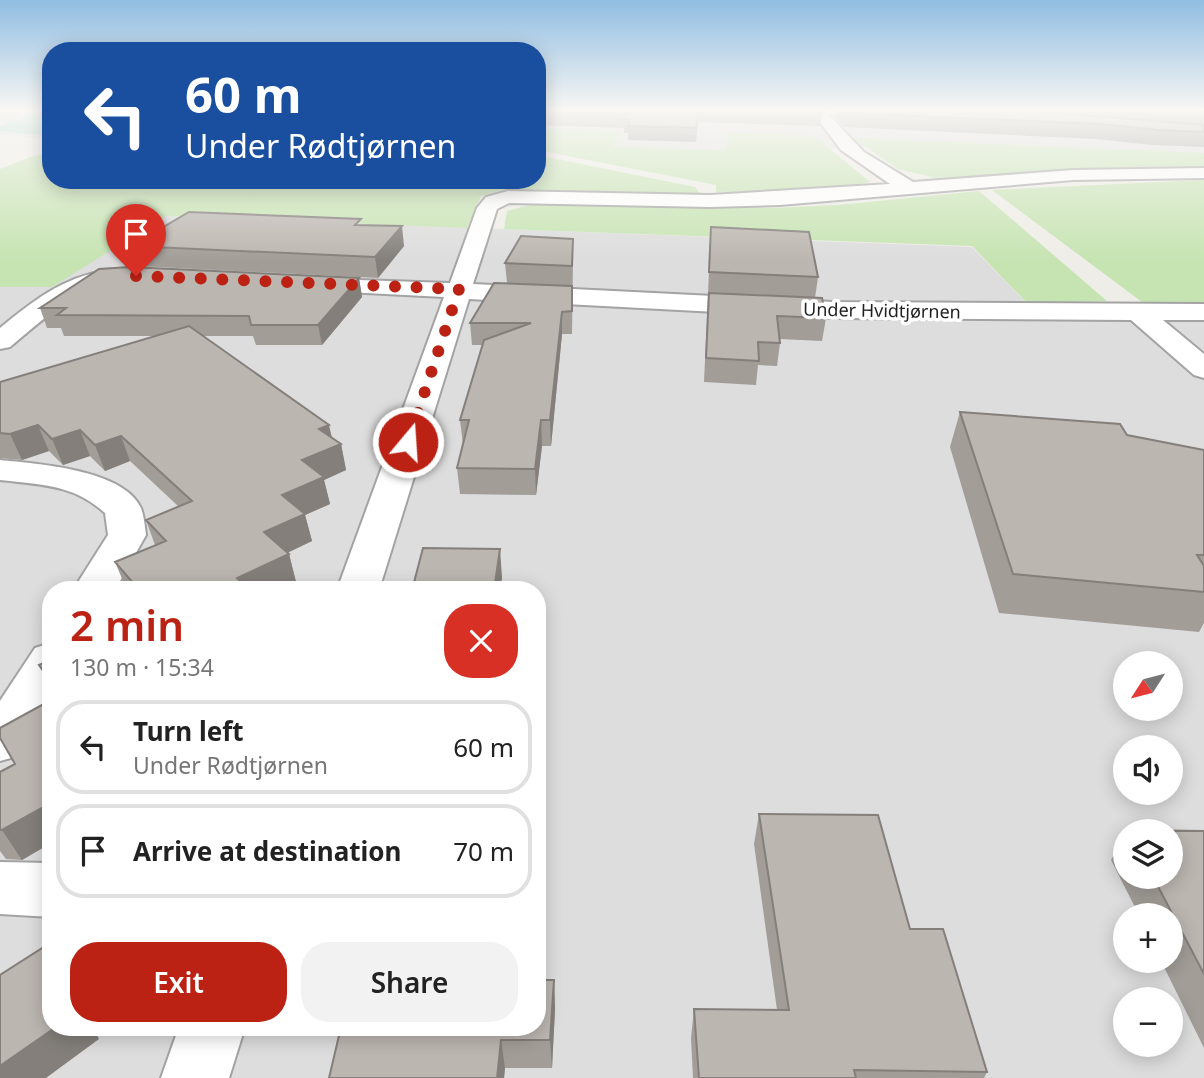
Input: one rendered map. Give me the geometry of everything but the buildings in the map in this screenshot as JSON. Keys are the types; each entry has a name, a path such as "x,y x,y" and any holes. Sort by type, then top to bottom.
{"street":[{"path":"863,160 909,188"},
{"path":"362,581 487,208 494,201 508,197 710,201 846,196 909,188 1073,176 1204,173"},
{"path":"0,341 54,298 92,279 125,276"},
{"name":"Under Hvidtjørnen","path":"283,282 833,310 1204,312"},
{"path":"1138,312 1204,369"},
{"path":"0,470 51,477 98,488 123,509 127,535 99,581"},
{"path":"0,742 42,674"},
{"path":"0,887 42,889"},
{"path":"195,1078 209,1036"}],"shaded area":[{"path":"166,216 972,247 1039,316 1204,318 1204,1078 0,1078 0,276 84,264"}],"green space":[{"path":"22,160 42,160 42,189 546,189 546,160 563,160 695,187 702,197 501,190 481,196 467,228 166,216 52,287 0,287 0,169"},
{"path":"590,160 844,160 870,182 826,190 716,192 716,185"},
{"path":"885,160 1204,160 1204,167 1130,167 936,178 898,169"},
{"path":"1204,180 1204,303 1142,302 992,190"},
{"path":"979,191 1107,301 1027,303 972,246 504,229 507,211 537,203 773,208 838,205"}],"route":[{"path":"136,276 459,289 408,442"}]}
